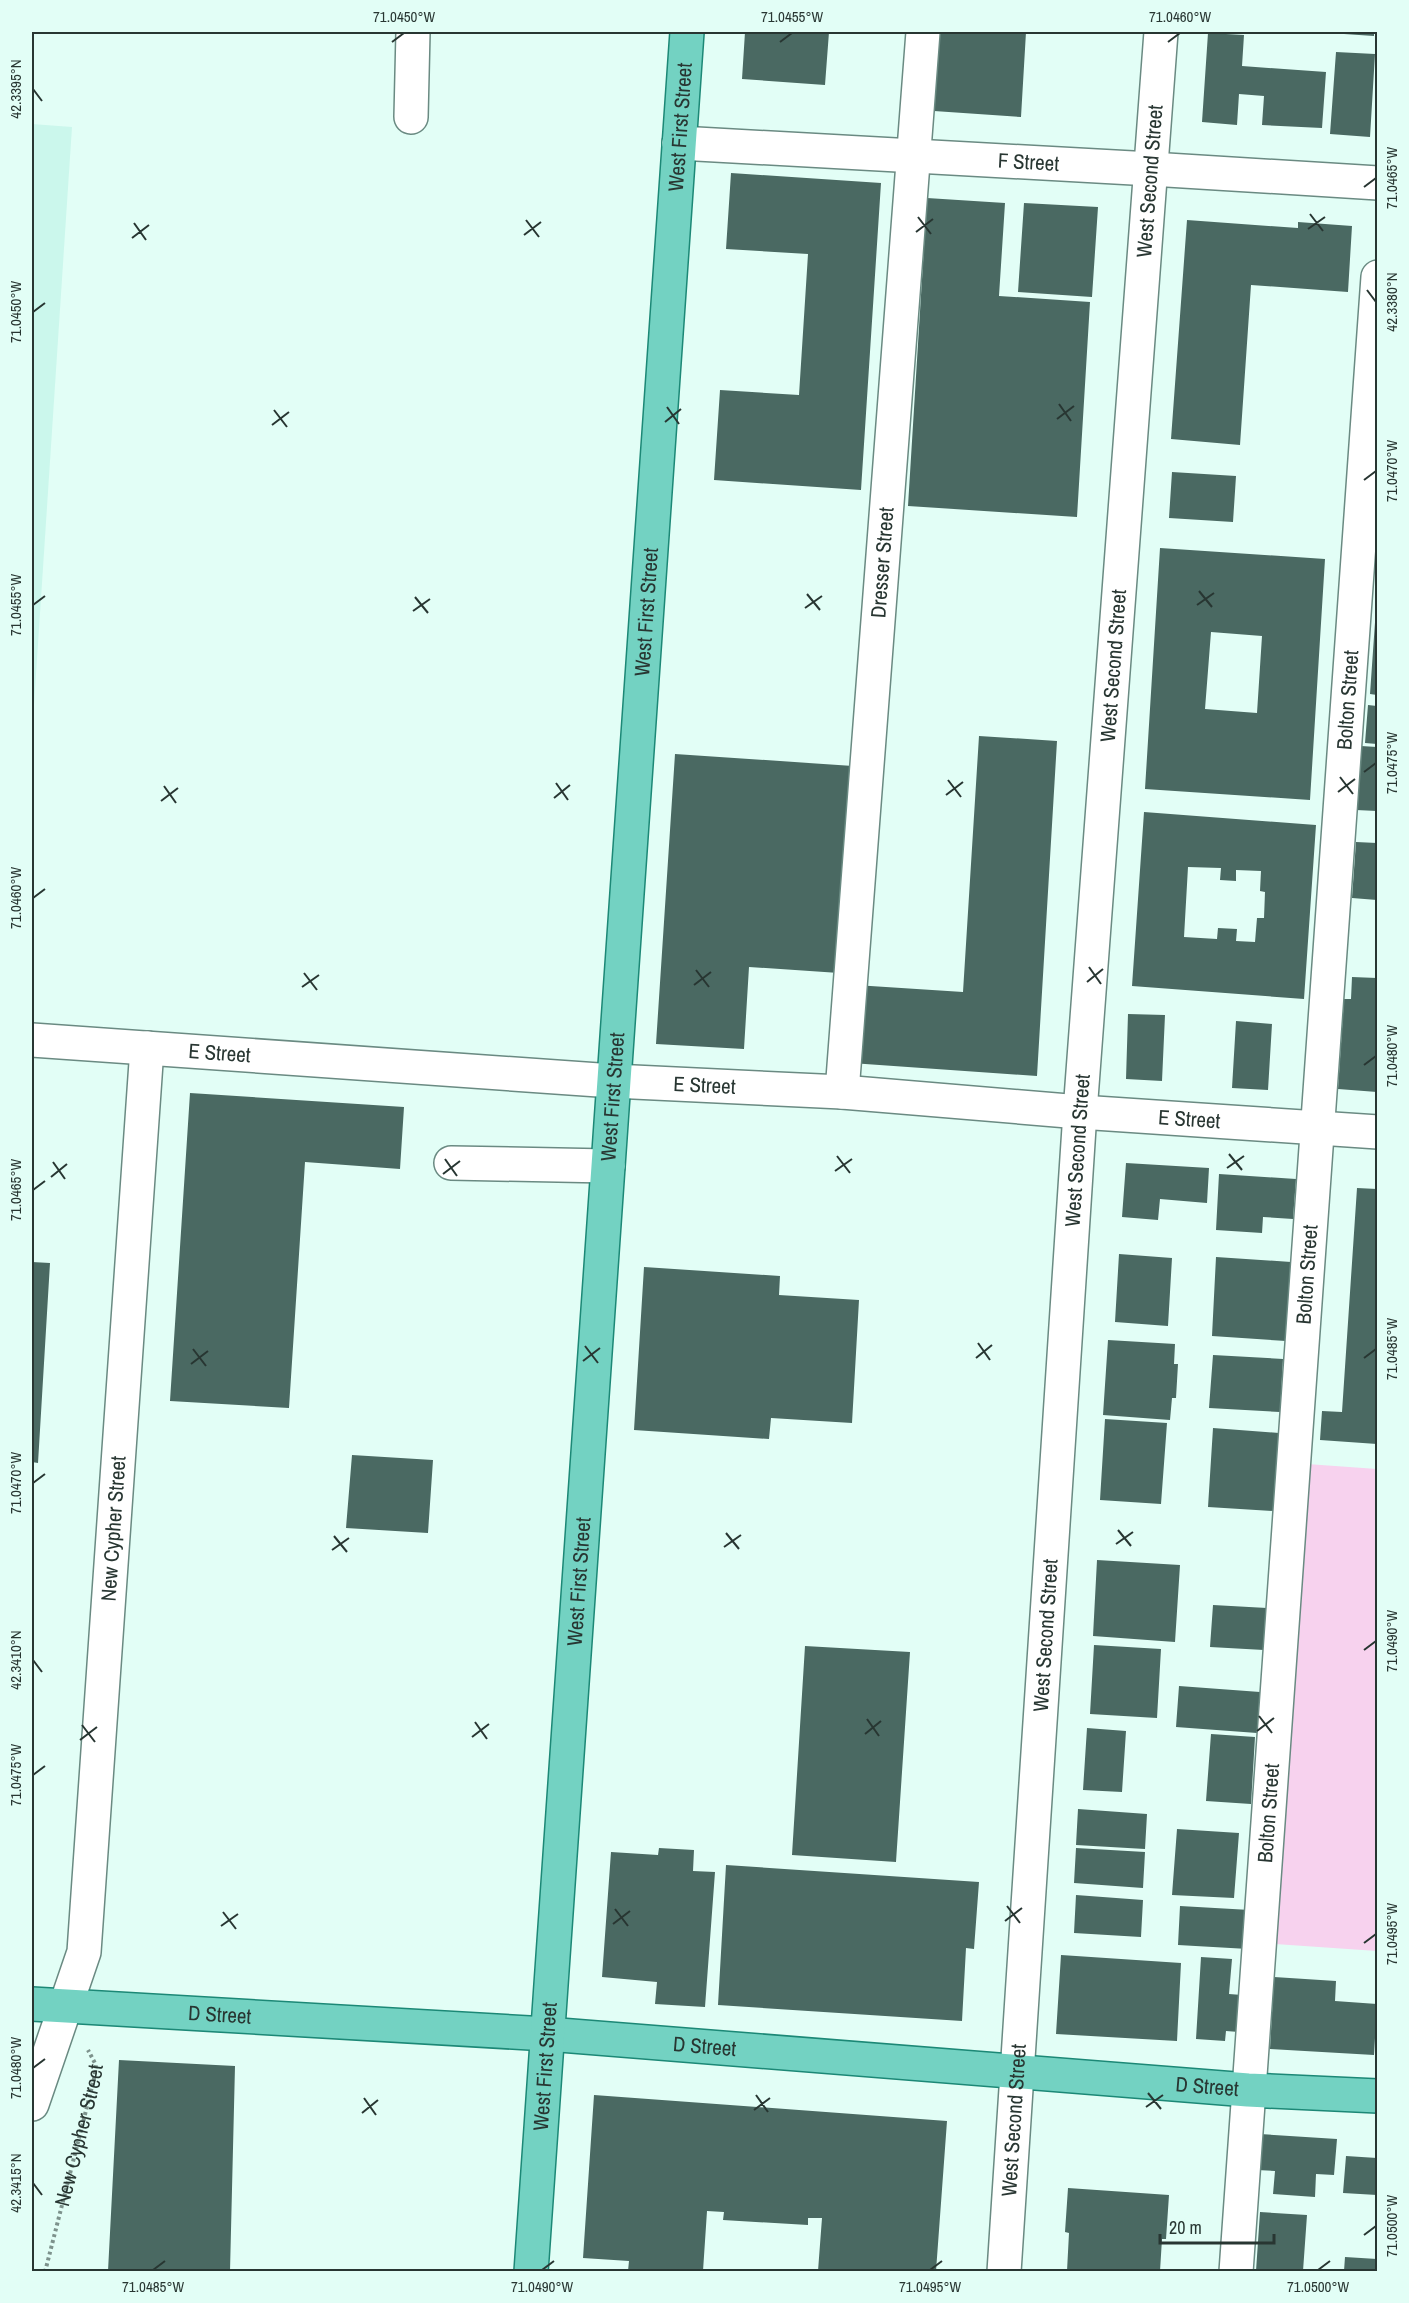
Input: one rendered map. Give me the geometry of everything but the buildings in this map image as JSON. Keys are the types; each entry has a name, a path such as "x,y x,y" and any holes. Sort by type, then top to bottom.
{"main road":[{"name":"West First Street","path":"531,2271 687,32"},
{"name":"D Street","path":"32,2004 547,2034 1248,2090 1377,2096"}],"street":[{"path":"411,117 413,32"},
{"name":"Dresser Street","path":"842,1092 923,32"},
{"name":"West Second Street","path":"1004,2271 1080,1112 1161,32"},
{"name":"F Street","path":"679,143 1377,183"},
{"name":"Bolton Street","path":"1236,2271 1377,277"},
{"name":"E Street","path":"32,1040 613,1081 842,1092 1080,1112 1377,1132"},
{"name":"New Cypher Street","path":"32,2104 84,1952 147,1048"},
{"path":"451,1162 608,1166"}],"path":[{"name":"New Cypher Street","path":"45,2271 96,2065 65,2006"}],"shaded area":[{"path":"32,124 72,127 32,735"},
{"path":"1307,1464 1377,1469 1377,1951 1275,1944"}]}
